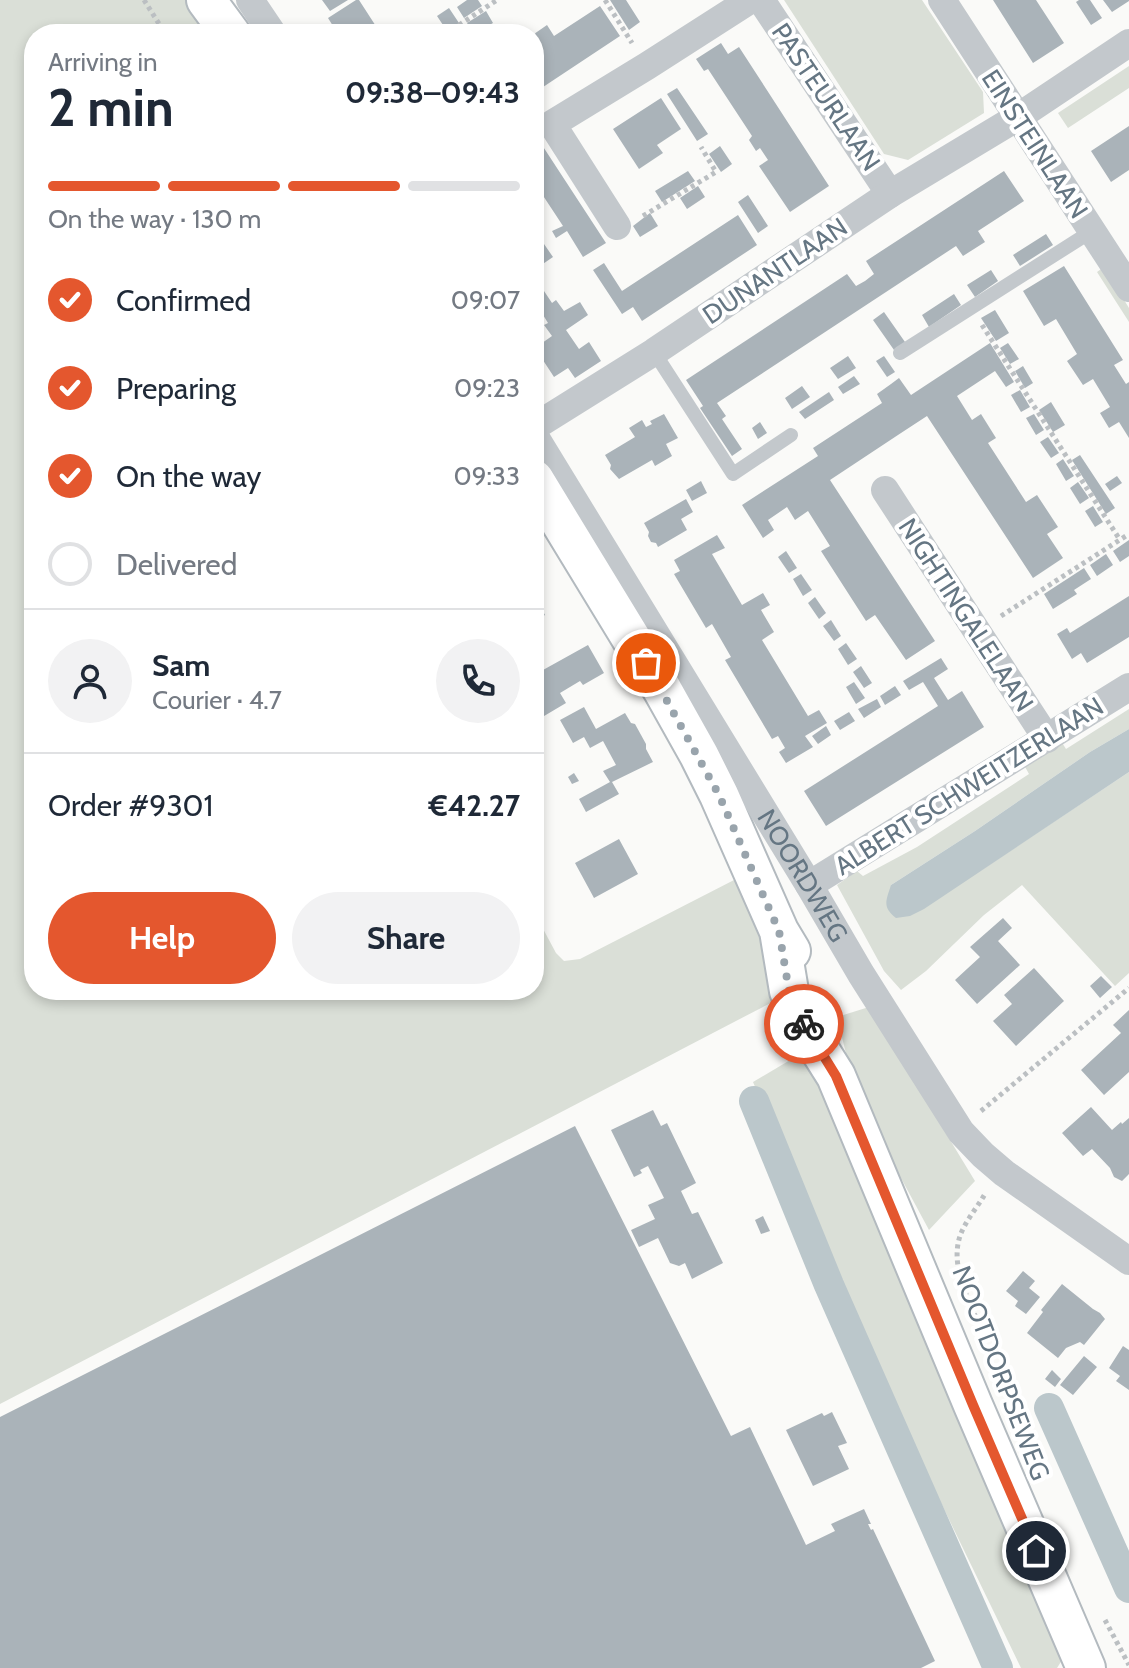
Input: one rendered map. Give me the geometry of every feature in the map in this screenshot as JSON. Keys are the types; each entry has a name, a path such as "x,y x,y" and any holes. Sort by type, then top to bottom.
{"main road":[{"path":"206,0 224,24"},
{"path":"234,0 250,24"},
{"name":"NOORDWEG","path":"544,495 699,755 779,931"},
{"name":"NOOTDORPSEWEG","path":"779,931 817,996 836,1076 1086,1668"}],"street":[{"path":"250,0 266,24"},
{"path":"617,226 552,124 750,0"},
{"name":"PASTEURLAAN","path":"761,0 890,194"},
{"name":"EINSTEINLAAN","path":"942,0 1129,288"},
{"name":"DUNANTLAAN","path":"544,421 654,352 890,194 1018,117 1129,43"},
{"name":"NOORDWEG","path":"544,451 869,987 961,1132 1004,1173 1129,1261"},
{"name":"NIGHTINGALELAAN","path":"885,490 1047,739"},
{"name":"ALBERT SCHWEITZERLAAN","path":"809,885 1129,687"}],"lane":[{"path":"900,353 1092,231"},
{"path":"654,352 733,474 791,435"}],"path":[{"path":"144,0 159,24"},
{"path":"461,24 497,0"},
{"path":"605,0 647,66"},
{"path":"617,226 623,227 716,172 701,147"},
{"path":"970,307 1120,540"},
{"path":"976,632 1129,534"},
{"path":"961,1132 980,1112 1129,988"},
{"name":"NOOTDORPSEWEG","path":"985,1340 957,1264 957,1247 962,1230 985,1194 1004,1173"},
{"path":"1102,1615 1129,1665"}],"shaded area":[{"path":"0,0 186,0 203,24 24,24 24,1000 544,1000 544,931 564,961 580,959 736,879 784,996 0,1404"},
{"path":"784,0 922,0 983,92 984,113 908,160 884,154"},
{"path":"1129,66 1129,88 1068,128 1058,113"},
{"path":"1104,267 1129,308 1129,322 1097,272"},
{"path":"1129,709 1129,729 891,885 980,871 1129,772 1129,973 1115,986 1022,885 901,990 884,971 837,885 857,871 863,876 917,847 1029,774 1024,765 1061,741 1066,749"},
{"path":"1129,729 1129,772 924,909 896,918 889,910 887,900 891,885"},
{"path":"869,1007 975,1181 929,1230 874,1128 852,1078 837,1017"},
{"path":"807,1050 1064,1657 1057,1668 1021,1668 866,1348 753,1082"}],"building":[{"path":"322,0 348,0 330,11"},
{"path":"359,0 375,24 332,24 328,18"},
{"path":"467,0 478,0 482,6 464,18 457,7"},
{"path":"610,0 626,0 640,22 629,30"},
{"path":"993,0 1036,0 1064,43 1033,63"},
{"path":"1090,0 1102,18 1091,25 1076,2"},
{"path":"1103,0 1129,0 1129,1 1112,12"},
{"path":"600,6 620,36 544,86 544,27 547,25 554,36"},
{"path":"449,8 459,23 442,24 437,16"},
{"path":"486,11 493,23 468,24"},
{"path":"721,43 728,54 739,47 829,186 790,212 759,166 768,160 760,148 756,151 749,140 752,136 708,69 704,71 696,59"},
{"path":"677,88 708,134 697,141 667,94"},
{"path":"661,98 681,129 657,145 663,153 639,169 613,129"},
{"path":"1129,126 1129,170 1111,182 1091,151"},
{"path":"720,146 732,164 721,172 709,154"},
{"path":"544,148 606,243 583,257 567,231 556,238 552,231 563,226 544,197"},
{"path":"688,171 695,181 662,202 655,191"},
{"path":"1004,171 1024,201 978,231 985,242 963,256 956,246 717,403 726,416 722,419 742,449 732,456 700,408 703,406 686,380 847,274 856,286 865,281 874,274 866,261"},
{"path":"698,186 705,197 687,209 680,198"},
{"path":"748,195 768,226 758,233 738,202"},
{"path":"650,213 658,226 640,237 633,226"},
{"path":"738,215 757,245 642,321 633,307 622,314 593,270 604,263 622,291"},
{"path":"1046,234 1053,245 1020,266 1013,255"},
{"path":"544,244 553,257 544,263"},
{"path":"1064,266 1123,360 1114,365 1126,384 1129,382 1129,438 1119,422 1109,428 1100,413 1110,407 1093,379 1083,385 1067,361 1077,354 1056,319 1044,326 1023,291"},
{"path":"991,270 998,281 975,297 967,285"},
{"path":"544,291 552,303 556,300 564,311 580,302 588,315 566,330 579,349 589,342 601,361 575,378 568,368 554,377 544,362 544,342 552,336 544,325 548,323 544,316"},
{"path":"954,294 961,305 929,327 922,315"},
{"path":"995,310 1009,333 996,341 981,318"},
{"path":"884,312 905,342 894,350 873,320"},
{"path":"990,343 1014,382 1006,387 995,371 957,396 972,420 981,414 996,438 988,443 1026,502 1037,495 1058,527 1047,534 1063,558 1033,578 927,416 830,480 935,641 906,660 875,615 866,621 821,551 830,546 808,511 795,520 787,507 768,520 774,530 763,538 742,505 818,456 813,448 882,403 877,394 899,378 911,395"},
{"path":"1008,343 1019,359 1010,364 1000,348"},
{"path":"848,356 856,368 838,379 830,368"},
{"path":"884,356 895,372 887,377 876,361"},
{"path":"1023,366 1033,383 1025,388 1015,371"},
{"path":"854,376 860,384 843,394 838,387"},
{"path":"802,386 810,397 792,409 785,398"},
{"path":"1020,390 1030,407 1021,412 1011,395"},
{"path":"829,392 834,400 805,419 799,412"},
{"path":"1051,402 1065,425 1053,432 1039,410"},
{"path":"664,414 678,438 666,444 672,456 655,466 652,460 619,479 610,469 605,455 635,437 629,428 642,420 646,427 652,424 650,421"},
{"path":"1034,414 1044,430 1036,435 1026,418"},
{"path":"760,422 767,433 758,439 752,428"},
{"path":"1048,437 1059,453 1051,458 1040,442"},
{"path":"1080,455 1115,508 1106,514 1072,460"},
{"path":"1063,459 1074,476 1066,481 1056,464"},
{"path":"1117,476 1122,483 1110,491 1105,484"},
{"path":"701,481 707,493 692,501 686,490"},
{"path":"1078,482 1089,498 1080,504 1070,488"},
{"path":"686,499 693,512 681,519 687,530 658,547 651,542 644,523"},
{"path":"1093,506 1103,522 1095,527 1085,511"},
{"path":"717,535 725,548 712,554 742,605 763,593 770,605 761,610 774,632 762,640 808,716 819,710 827,723 805,736 813,747 786,763 779,752 785,748 778,736 772,739 725,660 731,657 712,624 706,628 674,574 680,571 674,560"},
{"path":"1129,540 1129,556 1120,562 1113,551"},
{"path":"786,551 797,568 789,573 778,557"},
{"path":"1106,554 1113,565 1097,576 1090,565"},
{"path":"1084,568 1091,579 1074,590 1077,594 1053,609 1044,594"},
{"path":"801,574 812,590 803,596 793,579"},
{"path":"1129,596 1129,637 1087,663 1081,653 1072,659 1057,634 1067,628 1070,633"},
{"path":"815,597 826,613 819,619 808,603"},
{"path":"831,620 841,636 834,641 823,626"},
{"path":"846,643 857,659 848,665 838,649"},
{"path":"588,645 604,673 583,685 580,681 560,693 566,703 544,716 544,669"},
{"path":"941,658 948,669 934,678 948,700 962,691 984,727 826,826 804,791 938,706 923,682 909,690 903,681"},
{"path":"861,666 872,683 864,688 853,672"},
{"path":"854,682 865,698 856,704 846,687"},
{"path":"895,686 901,695 885,705 880,696"},
{"path":"877,699 881,707 864,718 858,709"},
{"path":"584,707 596,729 625,713 635,724 653,762 612,782 619,794 586,812 579,799 610,782 603,771 616,765 603,741 590,748 584,737 573,743 560,720"},
{"path":"849,712 855,721 840,730 834,721"},
{"path":"826,726 831,735 818,744 812,736"},
{"path":"574,773 579,781 572,784 568,777"},
{"path":"619,839 638,874 594,898 575,863"},
{"path":"1003,918 1012,928 998,941 1020,965 977,1004 955,980 980,957 970,947"},
{"path":"1034,968 1064,1001 1016,1046 993,1021 1012,1004 1004,995"},
{"path":"1101,976 1112,987 1100,998 1090,986"},
{"path":"1129,1010 1129,1072 1104,1095 1081,1070 1121,1033 1113,1025"},
{"path":"1091,1107 1112,1130 1129,1118 1129,1174 1122,1181 1114,1177 1110,1168 1092,1149 1083,1156 1062,1133"},
{"path":"653,1110 661,1126 667,1123 696,1183 681,1191 692,1214 698,1212 723,1263 692,1279 685,1263 679,1266 670,1263 658,1238 639,1247 631,1230 655,1219 648,1205 664,1198 648,1166 634,1177 611,1130"},
{"path":"575,1126 731,1436 750,1427 806,1545 835,1531 831,1524 864,1509 871,1524 868,1524 935,1661 921,1668 0,1668 0,1417"},
{"path":"763,1216 770,1231 761,1234 755,1220"},
{"path":"1023,1271 1035,1281 1029,1288 1040,1297 1026,1314 1015,1306 1018,1301 1006,1291"},
{"path":"1062,1284 1105,1319 1084,1345 1080,1342 1066,1348 1058,1358 1027,1333"},
{"path":"1123,1346 1129,1350 1129,1390 1116,1381 1120,1376 1109,1368"},
{"path":"1084,1356 1097,1367 1073,1395 1060,1385"},
{"path":"1052,1370 1061,1379 1055,1387 1045,1379"},
{"path":"832,1412 847,1443 838,1446 849,1469 813,1486 786,1430 822,1413 824,1416"}],"waterway":[{"path":"754,1101 829,1285 998,1668"},
{"path":"1049,1408 1129,1588"}],"way so far":[{"path":"646,663 719,795 779,931 789,991 804,1024"}],"route":[{"path":"804,1024 836,1076 1036,1551"}]}
